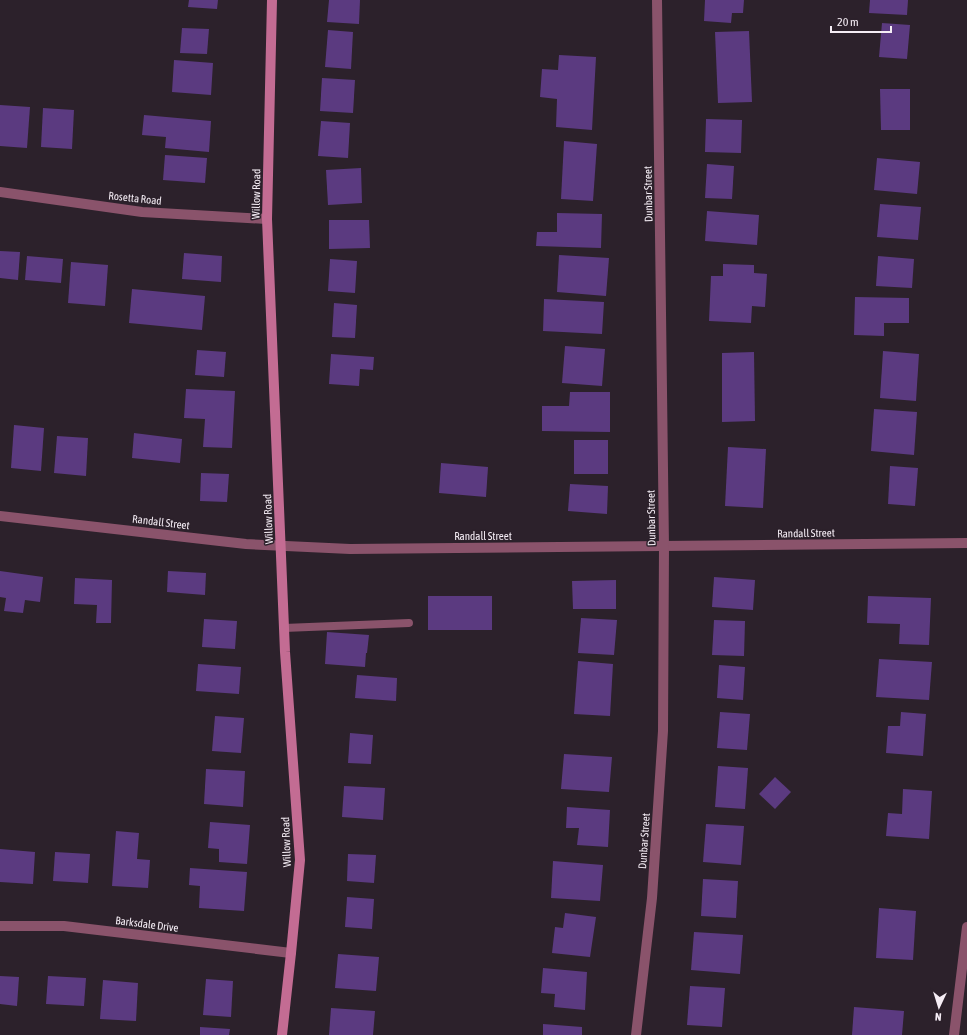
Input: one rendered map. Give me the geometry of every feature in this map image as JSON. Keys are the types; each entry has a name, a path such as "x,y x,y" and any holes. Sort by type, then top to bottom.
{"street":[{"name":"Willow Road","path":"272,0 267,219 284,628 300,860 282,1035"},
{"name":"Dunbar Street","path":"636,1035 652,898 663,732 664,547 657,0"},
{"name":"Rosetta Road","path":"0,192 142,212 267,219"},
{"name":"Randall Street","path":"0,516 246,544 350,549 967,543"},
{"name":"Barksdale Drive","path":"0,926 64,926 291,953"},
{"path":"954,1035 967,927"}],"lane":[{"path":"284,628 409,623"}],"building":[{"path":"189,0 218,0 217,9 188,7"},
{"path":"329,0 360,0 359,24 327,22"},
{"path":"705,0 744,0 743,13 732,13 731,23 704,21"},
{"path":"870,0 908,0 907,15 869,13"},
{"path":"882,23 910,25 907,59 879,57"},
{"path":"182,28 209,29 207,54 180,53"},
{"path":"328,30 353,32 351,69 325,67"},
{"path":"749,31 752,102 718,103 715,32"},
{"path":"559,55 596,57 592,130 556,127 557,99 540,97 542,69 558,70"},
{"path":"174,60 213,63 211,95 172,92"},
{"path":"322,78 355,80 353,113 320,111"},
{"path":"880,89 910,89 910,130 881,130"},
{"path":"0,105 30,107 27,148 0,146"},
{"path":"43,108 74,110 72,149 41,147"},
{"path":"144,115 211,121 209,152 165,148 166,137 142,135"},
{"path":"706,119 742,120 741,153 705,152"},
{"path":"321,121 350,123 348,158 318,156"},
{"path":"564,141 597,144 593,201 561,199"},
{"path":"165,155 207,158 205,183 163,180"},
{"path":"877,158 920,162 917,194 874,190"},
{"path":"707,164 734,166 732,199 705,198"},
{"path":"361,168 362,203 328,205 326,170"},
{"path":"880,204 921,207 918,240 877,237"},
{"path":"707,211 759,215 757,245 705,241"},
{"path":"557,213 602,214 601,248 536,246 537,232 557,232"},
{"path":"329,220 369,220 370,248 329,249"},
{"path":"0,251 20,252 18,280 0,278"},
{"path":"184,253 222,256 221,282 182,279"},
{"path":"559,255 609,258 606,296 557,292"},
{"path":"27,256 63,259 61,283 25,280"},
{"path":"878,256 914,259 912,288 876,286"},
{"path":"330,259 357,261 355,293 328,291"},
{"path":"71,262 108,265 105,306 68,303"},
{"path":"723,264 754,265 754,273 767,274 765,307 752,306 751,323 709,321 711,276 723,276"},
{"path":"132,289 205,296 202,330 129,323"},
{"path":"855,297 909,298 909,323 884,323 884,336 854,335"},
{"path":"544,299 604,302 602,334 543,331"},
{"path":"334,303 357,305 355,338 332,337"},
{"path":"565,346 605,349 602,386 562,383"},
{"path":"197,350 226,352 224,377 195,375"},
{"path":"883,351 919,354 916,401 880,398"},
{"path":"754,352 755,421 722,422 722,353"},
{"path":"331,354 374,357 373,370 360,369 359,386 329,384"},
{"path":"186,389 235,391 232,448 203,447 205,419 184,418"},
{"path":"570,392 610,392 610,432 542,431 542,406 569,406"},
{"path":"874,409 917,412 914,455 871,451"},
{"path":"14,425 44,428 41,471 11,468"},
{"path":"134,433 182,439 180,463 132,458"},
{"path":"57,436 88,438 86,476 54,473"},
{"path":"574,440 608,440 608,474 574,474"},
{"path":"728,447 766,449 763,508 725,506"},
{"path":"441,463 488,467 486,497 439,493"},
{"path":"890,466 918,468 915,506 888,504"},
{"path":"201,473 229,474 227,502 200,501"},
{"path":"570,484 608,486 607,514 568,511"},
{"path":"0,571 43,577 40,602 25,600 23,613 4,611 6,598 0,597"},
{"path":"168,571 206,573 205,595 167,592"},
{"path":"714,577 755,580 753,610 712,607"},
{"path":"75,578 112,580 111,623 96,623 97,605 74,604"},
{"path":"616,580 616,609 573,609 572,581"},
{"path":"428,596 492,596 492,630 428,630"},
{"path":"868,596 931,598 929,645 899,644 900,624 867,623"},
{"path":"581,618 617,620 614,655 578,653"},
{"path":"204,619 237,621 235,649 202,647"},
{"path":"714,620 745,621 744,656 712,655"},
{"path":"327,632 369,635 365,667 325,664"},
{"path":"879,659 932,662 929,700 876,697"},
{"path":"578,661 613,664 610,716 574,714"},
{"path":"198,664 241,667 239,694 196,691"},
{"path":"719,665 745,667 743,700 717,698"},
{"path":"357,675 397,678 396,701 355,698"},
{"path":"720,712 750,714 747,750 717,748"},
{"path":"901,712 926,714 923,756 886,753 888,726 900,726"},
{"path":"215,716 244,718 241,753 212,751"},
{"path":"350,733 373,735 371,764 348,763"},
{"path":"564,754 612,757 609,792 561,789"},
{"path":"718,766 748,768 745,809 715,807"},
{"path":"206,769 245,771 243,807 204,804"},
{"path":"775,777 791,792 775,809 759,794"},
{"path":"344,786 385,788 383,820 342,817"},
{"path":"903,789 932,791 929,839 886,836 888,813 902,814"},
{"path":"567,807 610,810 608,847 577,845 579,828 566,828"},
{"path":"210,822 250,825 247,864 219,862 219,849 208,848"},
{"path":"706,824 744,826 741,865 703,862"},
{"path":"116,831 139,833 137,859 150,860 148,888 112,886"},
{"path":"0,849 35,852 33,884 0,882"},
{"path":"55,852 90,854 88,883 53,881"},
{"path":"348,854 376,855 374,883 347,881"},
{"path":"553,861 603,865 600,901 551,898"},
{"path":"190,868 247,872 244,911 199,908 200,886 189,885"},
{"path":"703,879 738,881 736,918 701,916"},
{"path":"347,897 374,899 372,929 345,927"},
{"path":"879,908 916,911 913,960 876,958"},
{"path":"565,913 596,917 590,957 552,953 555,927 563,928"},
{"path":"694,932 743,935 740,974 691,970"},
{"path":"338,954 379,957 376,991 335,988"},
{"path":"543,968 587,972 585,1010 554,1007 555,994 541,993"},
{"path":"0,976 19,977 17,1006 0,1004"},
{"path":"48,976 86,978 84,1006 46,1004"},
{"path":"206,979 233,981 231,1017 203,1015"},
{"path":"103,980 138,983 136,1021 100,1019"},
{"path":"690,986 725,988 722,1027 687,1025"},
{"path":"854,1007 904,1011 902,1035 852,1035"},
{"path":"331,1008 375,1011 373,1035 329,1035"},
{"path":"543,1024 582,1027 582,1035 543,1035"},
{"path":"200,1027 230,1029 229,1035 200,1035"}]}
